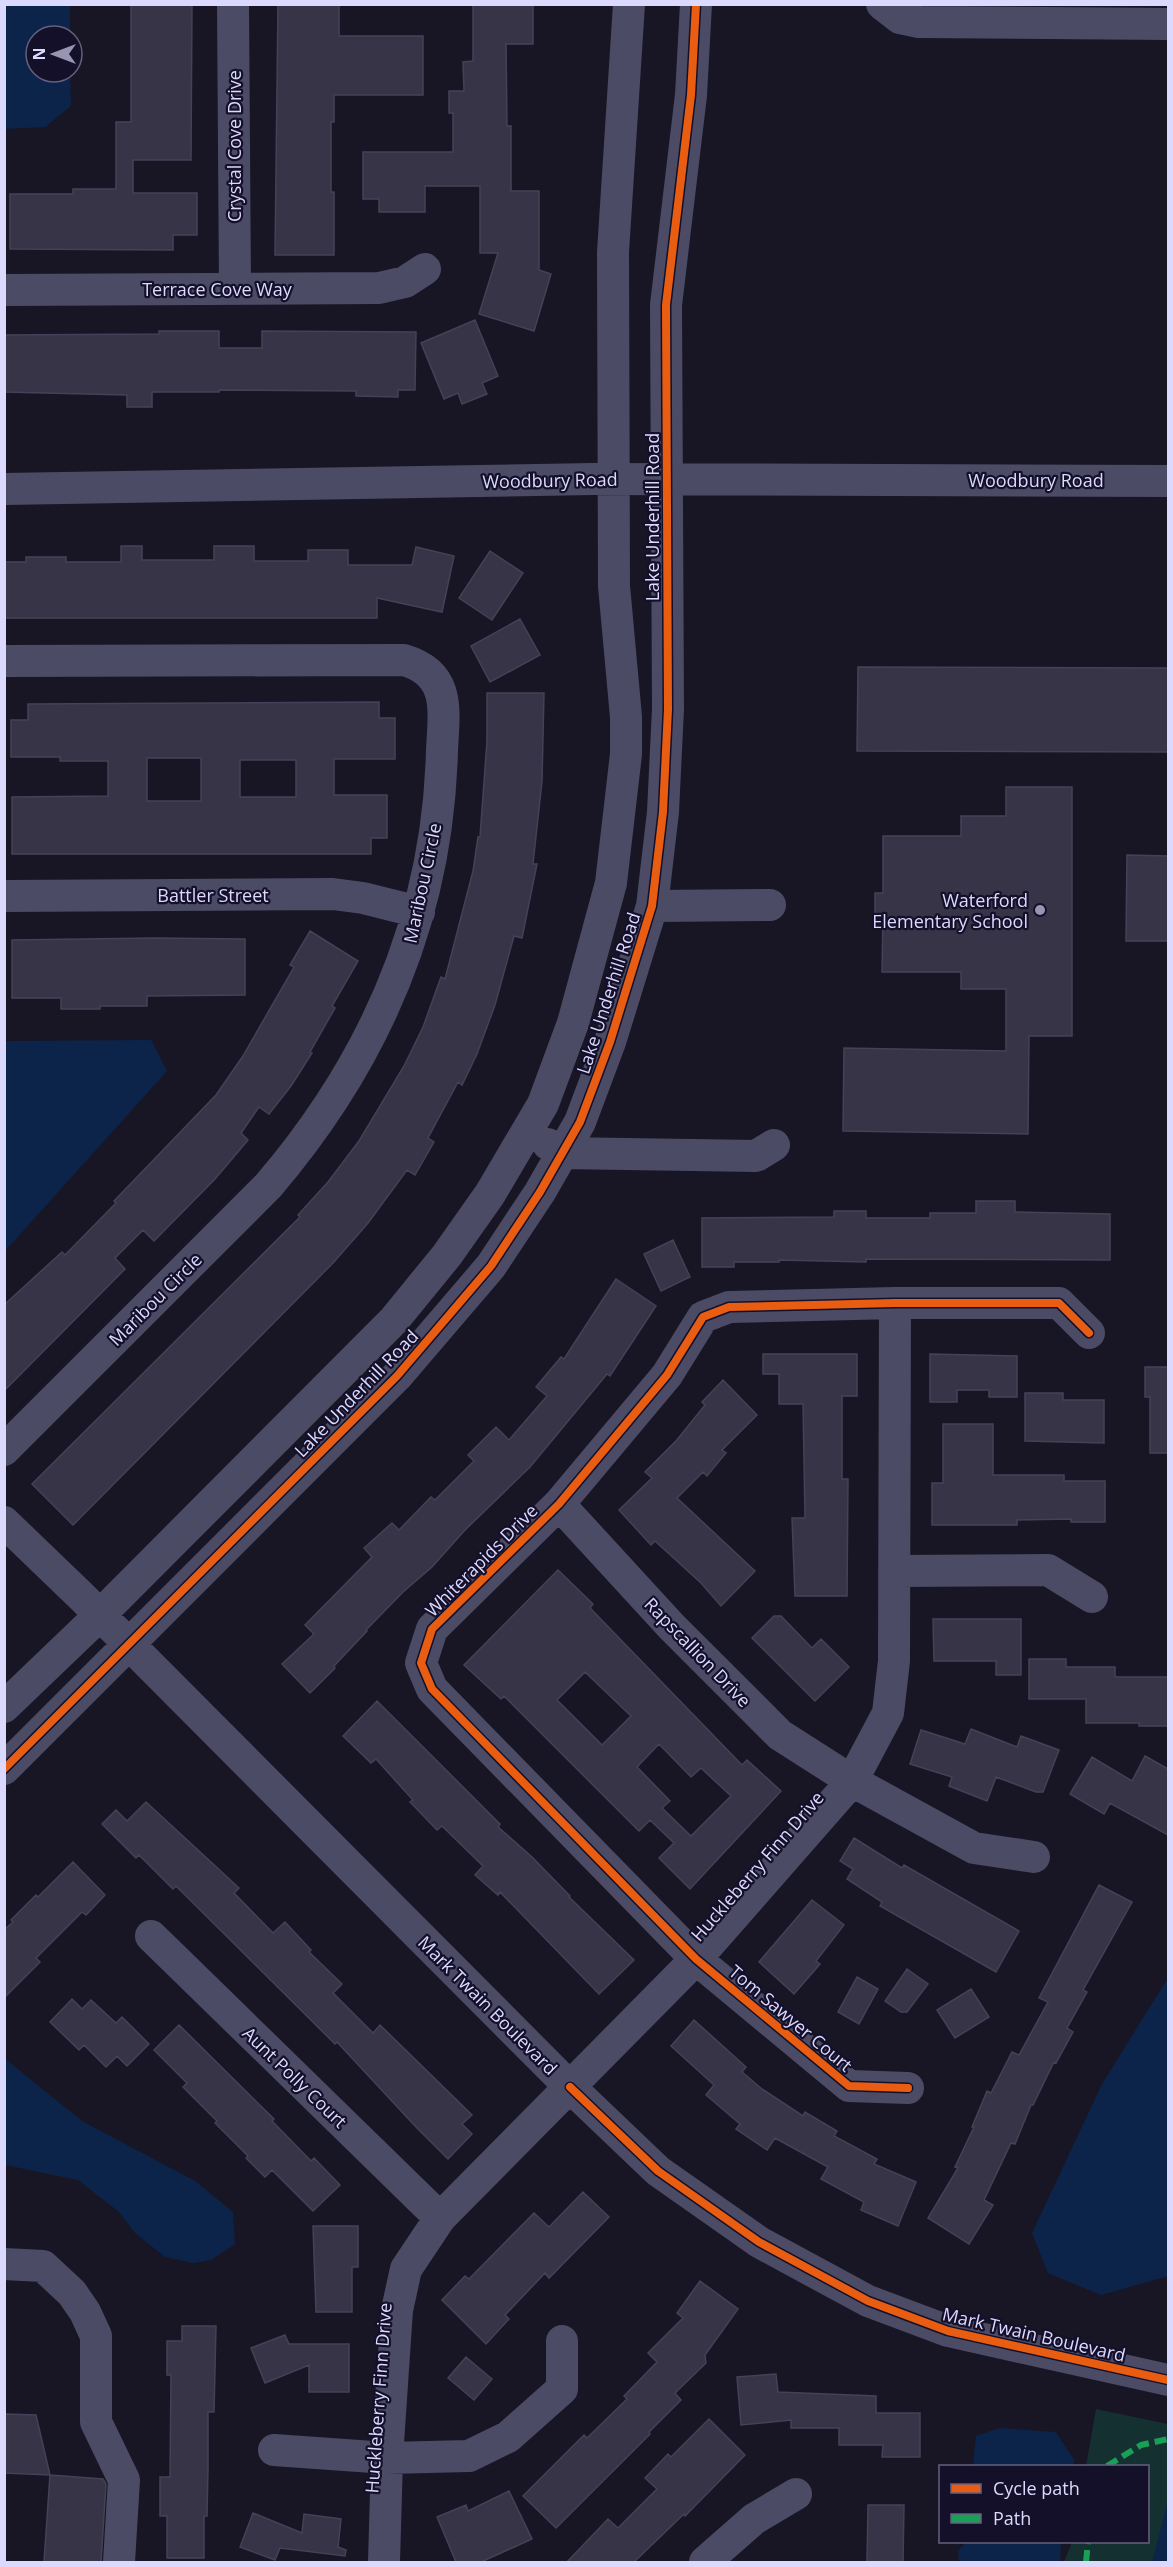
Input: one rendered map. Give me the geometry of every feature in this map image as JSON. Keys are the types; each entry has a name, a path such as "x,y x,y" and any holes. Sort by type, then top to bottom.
{"street":[{"name":"Crystal Cove Drive","path":"233,4 234,288"},
{"name":"Lake Underhill Road","path":"4,1707 100,1615 394,1320 470,1225 543,1104 573,1023 611,883 626,735 614,605 613,252 629,4"},
{"name":"Lake Underhill Road","path":"4,1768 398,1376 490,1266 540,1192 580,1122 610,1042 652,906 663,812 668,709 666,305 691,95 696,4"},
{"path":"882,4 900,18 919,22 1168,24"},
{"name":"Terrace Cove Way","path":"4,290 379,288 405,282 425,269"},
{"name":"Woodbury Road","path":"4,489 613,480 1168,481"},
{"name":"Maribou Circle","path":"4,661 390,659 418,664 429,671 437,682 444,710 436,826 419,912 393,988 360,1054 325,1113 268,1186 4,1450"},
{"name":"Battler Street","path":"4,896 333,894 363,898 419,912"},
{"path":"652,906 770,905"},
{"path":"526,1132 562,1153 756,1156 774,1145"},
{"name":"Whiterapids Drive","path":"696,1959 432,1689 421,1663 432,1629 559,1504 668,1375 703,1317 729,1307 895,1303 1059,1303 1089,1333"},
{"name":"Huckleberry Finn Drive","path":"384,2562 387,2458 397,2310 406,2269 440,2218 696,1959 852,1781 888,1713 894,1661 895,1303"},
{"name":"Rapscallion Drive","path":"559,1504 670,1626 780,1735 852,1781 974,1848 1034,1857"},
{"path":"4,1522 129,1644"},
{"path":"895,1571 1048,1570 1092,1596"},
{"name":"Mark Twain Boulevard","path":"129,1644 570,2087 658,2171 759,2242 868,2301 948,2331 1168,2380"},
{"name":"Aunt Polly Court","path":"151,1936 440,2218"},
{"name":"Tom Sawyer Court","path":"696,1959 849,2086 908,2088"},
{"path":"4,2264 43,2266 72,2293 96,2336 96,2422 124,2480 119,2562"},
{"path":"274,2450 387,2458 469,2456 508,2437 562,2389 562,2342"},
{"path":"705,2562 754,2519 796,2494"}],"green space":[{"path":"1096,2409 1168,2424 1168,2562 1064,2562 1072,2543 1149,2543 1149,2465 1086,2465"}],"water":[{"path":"4,5 70,5 70,24 24,24 24,84 70,84 71,106 45,127 5,129"},
{"path":"151,1040 167,1071 5,1251 5,1041"},
{"path":"1168,1978 1168,2276 1101,2295 1048,2273 1032,2233 1102,2084"},
{"path":"4,2058 82,2121 195,2181 233,2212 235,2244 211,2260 193,2263 165,2257 135,2233 119,2212 78,2180 5,2165"},
{"path":"1000,2428 1056,2432 1074,2460 1073,2465 973,2465 976,2436"},
{"path":"1168,2501 1168,2562 1152,2562"},
{"path":"965,2543 1061,2543 1060,2562 959,2562 958,2551"}],"building":[{"path":"131,4 192,4 191,160 133,160 133,193 197,193 197,235 173,235 173,250 10,249 10,194 73,194 73,189 116,189 116,122 131,122"},
{"path":"278,4 339,4 339,36 423,36 423,95 334,95 334,122 331,122 331,192 334,192 334,255 275,255"},
{"path":"473,4 533,4 533,44 506,44 507,126 511,126 511,191 539,191 539,270 551,274 534,331 479,314 498,253 480,253 480,186 425,186 425,212 379,212 379,199 363,199 363,152 453,152 453,113 449,113 449,91 464,91 463,62 473,61"},
{"path":"475,320 498,376 482,383 487,394 462,404 458,393 444,399 421,343"},
{"path":"159,331 219,331 219,348 262,348 262,331 416,332 415,390 398,390 398,397 356,396 356,391 152,392 152,407 127,407 127,395 4,392 4,335 159,334"},
{"path":"121,546 142,546 142,560 214,560 214,546 254,546 254,561 308,561 308,550 348,550 348,565 412,565 416,547 454,556 442,612 377,598 377,618 4,618 4,562 26,562 26,557 66,557 66,562 121,562"},
{"path":"490,551 523,573 492,620 459,598"},
{"path":"520,619 540,655 490,682 471,646"},
{"path":"858,667 1168,668 1168,752 857,751"},
{"path":"487,693 544,693 542,781 533,864 537,864 522,938 514,936 495,1005 477,1054 462,1085 458,1082 428,1138 434,1142 415,1175 407,1170 368,1223 333,1263 73,1525 32,1484 300,1217 298,1215 328,1182 359,1141 404,1066 423,1027 441,977 445,979 473,871 478,837 480,837 487,741"},
{"path":"379,702 379,718 395,718 395,759 334,759 334,795 387,795 387,838 371,838 371,854 12,854 12,797 108,796 108,761 60,761 60,757 11,757 11,720 28,720 28,704","holes":["147,758 201,758 201,801 147,801","240,760 296,760 296,797 240,797"]},
{"path":"1006,787 1072,787 1072,1036 1029,1036 1028,1134 843,1131 844,1048 1006,1051 1006,989 961,989 961,972 882,972 883,914 875,914 875,893 883,893 883,836 961,836 961,816 1006,816"},
{"path":"1127,855 1168,856 1168,941 1126,941"},
{"path":"310,931 358,961 332,1006 335,1008 310,1052 312,1053 291,1086 269,1114 259,1107 241,1133 248,1140 215,1179 154,1241 143,1230 115,1258 125,1269 4,1391 4,1305 62,1252 65,1255 216,1095 243,1056 294,967 290,965"},
{"path":"245,939 245,995 147,996 147,1006 100,1006 100,1009 61,1009 61,998 12,998 12,940"},
{"path":"976,1201 1015,1201 1015,1212 1110,1214 1110,1260 866,1259 866,1262 779,1260 779,1262 734,1262 734,1267 702,1267 702,1218 834,1217 834,1211 866,1211 866,1218 930,1218 930,1213 976,1213"},
{"path":"673,1240 690,1277 661,1291 644,1254"},
{"path":"616,1279 656,1306 610,1376 607,1374 530,1467 465,1530 432,1567 403,1592 366,1630 334,1666 335,1668 310,1693 282,1664 314,1634 305,1625 372,1557 364,1548 392,1523 399,1530 431,1497 435,1500 474,1461 468,1455 496,1427 509,1440 547,1396 536,1387 561,1357 564,1359"},
{"path":"763,1354 857,1354 857,1396 842,1396 842,1479 848,1479 847,1596 795,1596 792,1518 805,1518 803,1404 779,1404 779,1374 763,1374"},
{"path":"930,1354 1017,1356 1017,1397 989,1397 989,1390 957,1390 957,1402 930,1402"},
{"path":"1145,1367 1168,1367 1168,1453 1150,1453 1150,1397 1145,1397"},
{"path":"723,1380 757,1415 722,1450 726,1453 707,1476 703,1472 677,1498 755,1571 721,1606 701,1583 655,1541 651,1545 619,1510 652,1478 645,1472 676,1441 705,1405 702,1402"},
{"path":"1025,1393 1063,1393 1063,1400 1104,1400 1104,1443 1025,1441"},
{"path":"943,1424 993,1424 993,1475 1064,1475 1064,1481 1105,1481 1105,1522 1071,1522 1071,1519 1017,1520 1017,1525 932,1525 932,1483 943,1483"},
{"path":"558,1570 593,1604 590,1608 742,1765 747,1760 781,1791 690,1889 659,1858 674,1843 650,1820 639,1831 504,1696 501,1699 464,1665","holes":["585,1672 631,1716 602,1745 557,1700","659,1744 691,1777 701,1768 731,1796 691,1836 662,1808 670,1801 637,1767"]},
{"path":"774,1616 781,1616 812,1648 821,1639 849,1667 815,1701 752,1638"},
{"path":"933,1619 1021,1619 1021,1675 996,1675 996,1661 934,1661"},
{"path":"1029,1659 1066,1659 1066,1667 1115,1667 1115,1677 1168,1677 1168,1726 1139,1726 1139,1723 1086,1723 1086,1699 1029,1699"},
{"path":"377,1701 500,1824 498,1827 532,1857 569,1897 634,1960 599,1994 500,1892 498,1895 475,1875 483,1866 442,1826 437,1830 410,1802 413,1800 376,1759 371,1763 343,1736"},
{"path":"971,1729 1017,1747 1021,1736 1059,1750 1043,1792 1036,1792 996,1777 987,1801 949,1786 952,1777 910,1764 921,1730 965,1744"},
{"path":"1145,1756 1168,1769 1168,1835 1110,1803 1104,1814 1070,1794 1092,1757 1132,1781"},
{"path":"146,1802 239,1888 234,1893 273,1933 285,1922 311,1950 309,1952 342,1984 333,1993 373,2033 380,2025 472,2115 462,2124 472,2134 448,2159 337,2042 335,2044 176,1886 173,1889 139,1855 136,1858 102,1824 116,1810 127,1821"},
{"path":"854,1838 902,1868 904,1865 1019,1931 996,1972 880,1906 882,1902 847,1879 853,1869 840,1861"},
{"path":"73,1862 105,1895 86,1915 82,1912 36,1958 40,1962 4,1998 4,1930 36,1895 38,1897"},
{"path":"1099,1885 1132,1902 1083,1990 1087,1992 1067,2028 1073,2032 1031,2105 1015,2144 1011,2143 984,2200 993,2205 969,2244 928,2218 958,2168 955,2167 974,2127 972,2127 987,2091 991,2093 1012,2052 1019,2055 1048,2002 1039,1998"},
{"path":"812,1900 844,1925 816,1961 820,1964 794,1994 759,1962"},
{"path":"907,1969 928,1984 907,2012 901,2012 885,2001"},
{"path":"857,1977 878,1989 859,2024 838,2012"},
{"path":"971,1989 989,2017 955,2038 937,2010"},
{"path":"72,1999 82,2009 91,2000 116,2023 122,2017 149,2044 127,2066 117,2056 106,2067 84,2045 79,2050 50,2022"},
{"path":"694,2020 746,2067 742,2072 762,2089 803,2116 805,2112 837,2131 834,2136 877,2159 874,2164 916,2182 898,2226 861,2210 864,2202 821,2179 828,2167 775,2138 767,2150 736,2129 740,2124 706,2095 714,2085 671,2046"},
{"path":"179,2025 274,2119 272,2121 311,2161 314,2158 340,2185 313,2211 272,2170 265,2177 246,2158 248,2156 215,2123 217,2121 183,2087 187,2083 154,2050"},
{"path":"583,2192 609,2217 549,2278 545,2273 505,2315 509,2319 486,2344 442,2300 465,2276 469,2279 534,2213 549,2227"},
{"path":"313,2226 358,2226 358,2267 352,2267 352,2312 316,2312"},
{"path":"700,2281 738,2309 705,2355 706,2363 675,2393 681,2400 556,2528 523,2496 584,2435 587,2438 627,2399 624,2396 657,2362 648,2353 683,2318 677,2313"},
{"path":"182,2326 216,2326 214,2412 208,2412 207,2516 204,2516 204,2558 167,2558 167,2516 160,2516 160,2477 170,2477 171,2375 167,2375 167,2341 182,2341"},
{"path":"285,2335 289,2344 349,2344 349,2392 309,2392 309,2365 265,2383 251,2348"},
{"path":"466,2357 492,2379 474,2400 448,2378"},
{"path":"776,2374 778,2392 876,2396 876,2413 920,2413 920,2457 882,2457 883,2445 839,2445 839,2428 791,2428 791,2420 741,2425 737,2377"},
{"path":"4,2414 36,2415 50,2475 4,2473"},
{"path":"709,2419 745,2455 685,2516 684,2514 634,2562 567,2562 608,2519 618,2528 657,2489 645,2478 668,2454 671,2457"},
{"path":"50,2475 103,2479 106,2484 101,2562 44,2562"},
{"path":"509,2491 532,2539 481,2562 456,2562 437,2517 466,2505 468,2511"},
{"path":"868,2505 904,2505 903,2562 867,2562"},
{"path":"253,2513 302,2533 304,2514 341,2519 338,2547 346,2550 345,2556 280,2548 275,2560 240,2547"}],"marked path":[{"path":"1109,2465 1141,2445 1168,2439"},
{"path":"1086,2562 1088,2543"}],"cycle path":[{"path":"4,1769 397,1376 491,1266 540,1192 580,1122 610,1042 652,906 663,812 668,709 666,305 691,95 696,4"},
{"path":"908,2088 849,2086 696,1959 432,1689 421,1663 432,1629 559,1504 667,1375 703,1317 729,1307 895,1303 1059,1303 1089,1333"},
{"path":"570,2087 658,2171 759,2242 868,2301 948,2331 1168,2380"}],"place":[{"name":"Waterford Elementary School","path":"1040,910"}]}
